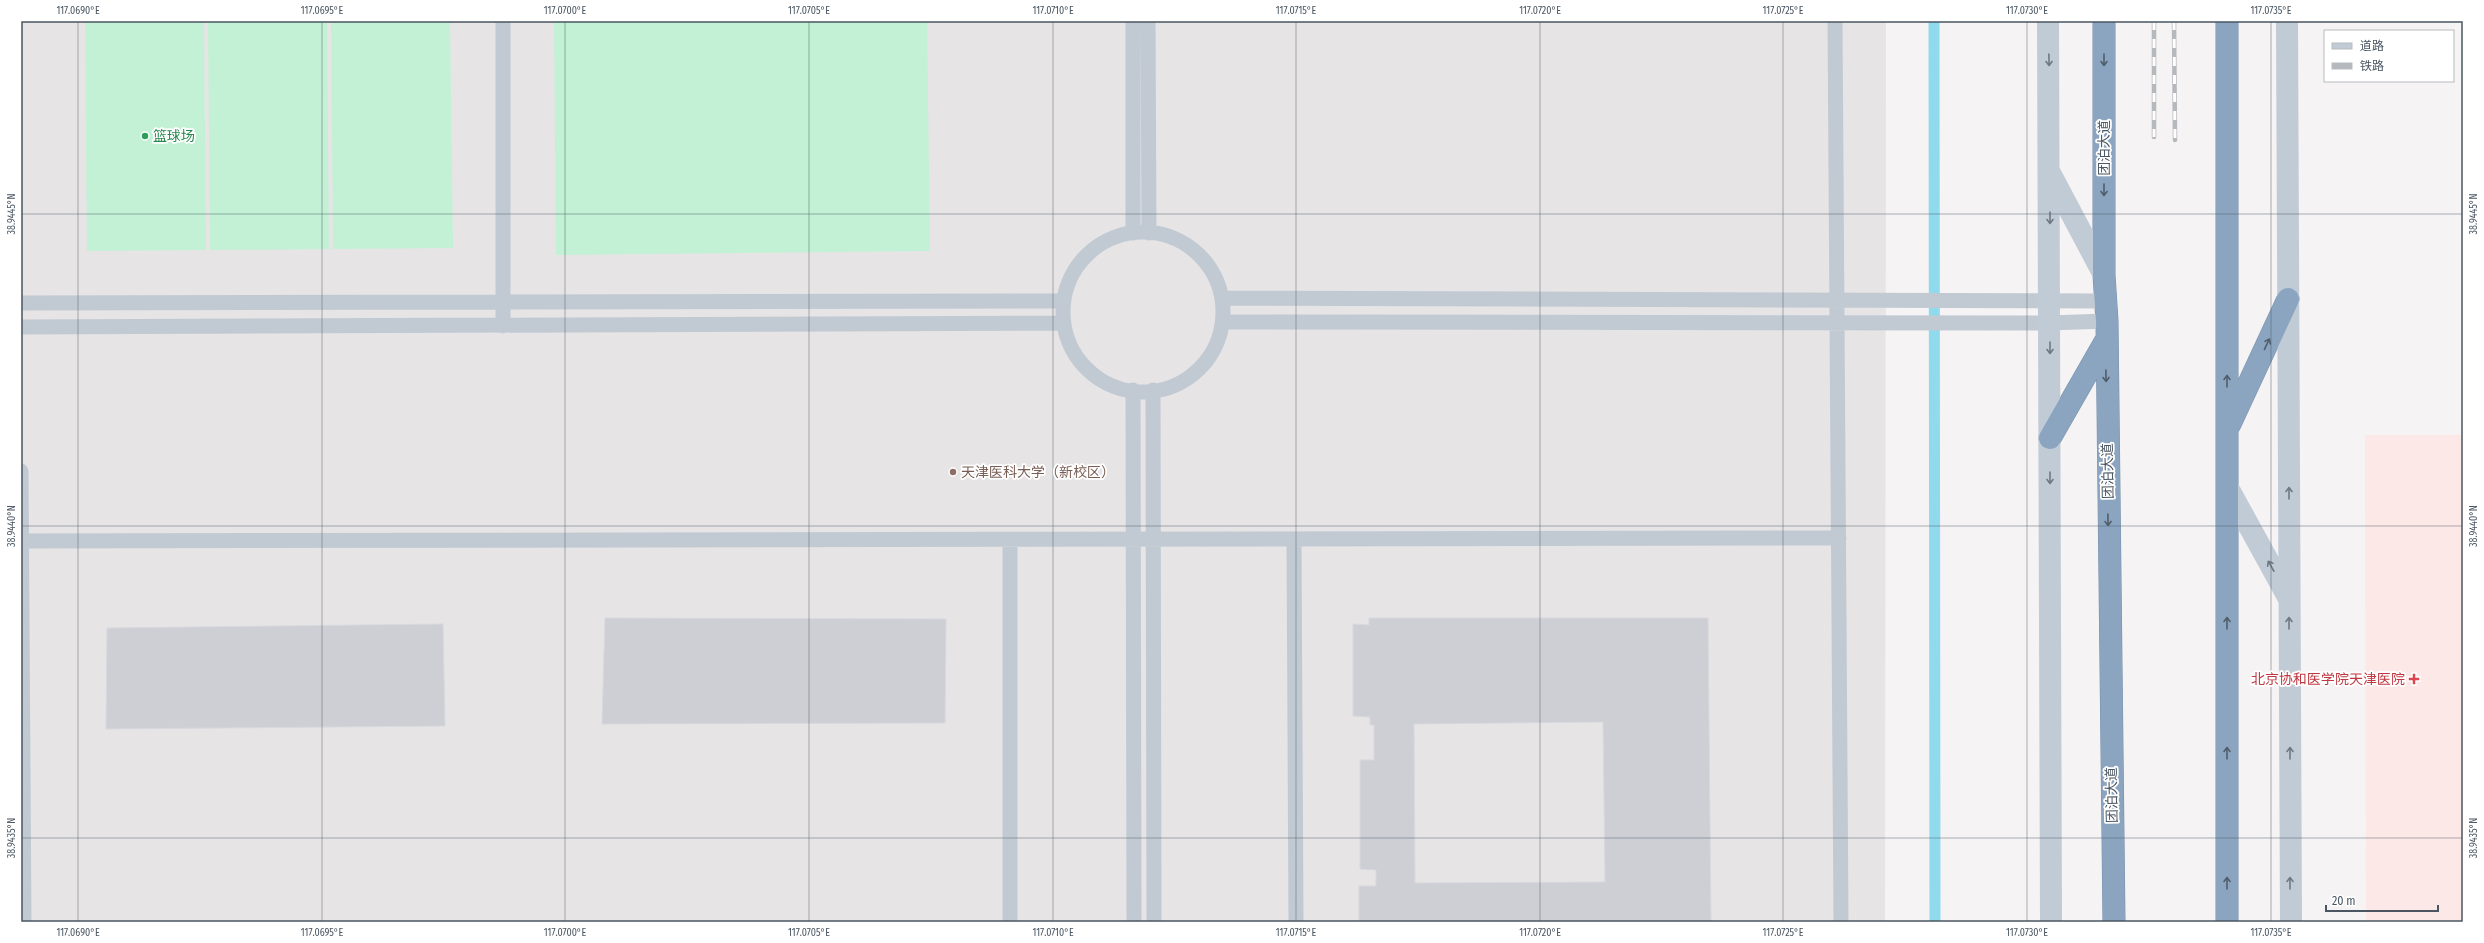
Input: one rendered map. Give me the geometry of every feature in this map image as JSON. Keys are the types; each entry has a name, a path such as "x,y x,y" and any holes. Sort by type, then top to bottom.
{"highway":[{"name":"团泊大道","path":"2104,21 2104,275 2106,321 2114,922"},
{"path":"2226,922 2227,21"},
{"path":"2227,430 2288,299"},
{"path":"2050,438 2106,321"}],"street":[{"path":"2048,21 2050,172 2051,922"},
{"path":"2287,21 2291,922"},
{"path":"2050,172 2104,275"},
{"path":"2227,486 2289,600"}],"lane":[{"path":"503,21 503,326"},
{"path":"1133,21 1133,233"},
{"path":"1148,21 1149,233"},
{"path":"1835,21 1841,922"},
{"path":"1133,233 1149,233 1162,233 1183,242 1202,257 1215,276 1223,298 1223,322 1217,344 1204,364 1186,379 1165,389 1133,390 1118,387 1098,378 1081,363 1070,344 1063,323 1063,301 1069,279 1081,261 1097,246 1117,236 1133,233"},
{"path":"1223,298 2050,301 2106,321"},
{"path":"21,302 1063,301"},
{"path":"1223,322 1914,321 2050,323 2106,321"},
{"path":"21,328 1063,323"},
{"path":"1133,390 1134,922"},
{"path":"1153,390 1154,922"},
{"path":"21,471 24,922"},
{"path":"22,541 1839,538"},
{"path":"1010,540 1010,922"},
{"path":"1294,540 1296,922"}],"shaded area":[{"name":"天津医科大学（新校区）","path":"21,21 1886,21 1885,922 21,922"},
{"name":"北京协和医学院天津医院","path":"2365,435 2463,435 2463,922 2366,922"}],"green space":[{"name":"篮球场","path":"85,21 204,21 206,250 87,251"},
{"name":"篮球场","path":"208,21 327,21 329,249 210,250"},
{"path":"331,21 450,21 453,248 333,249"},
{"path":"554,21 927,21 930,251 556,255"}],"building":[{"path":"605,618 946,619 945,723 602,724"},
{"path":"1369,618 1708,618 1711,922 1359,922 1359,886 1376,886 1376,870 1360,869 1360,760 1374,760 1374,725 1370,725 1370,717 1353,716 1353,624 1369,625","holes":["1603,722 1605,882 1415,883 1414,724"]},
{"path":"443,624 445,726 106,729 107,628"}],"waterway":[{"path":"1934,21 1935,922"}],"railway":[{"path":"2154,21 2154,137"},
{"path":"2174,21 2175,140"}],"place":[{"name":"篮球场","path":"145,136"},
{"name":"天津医科大学（新校区）","path":"953,472"},
{"name":"北京协和医学院天津医院","path":"2414,679"}]}
